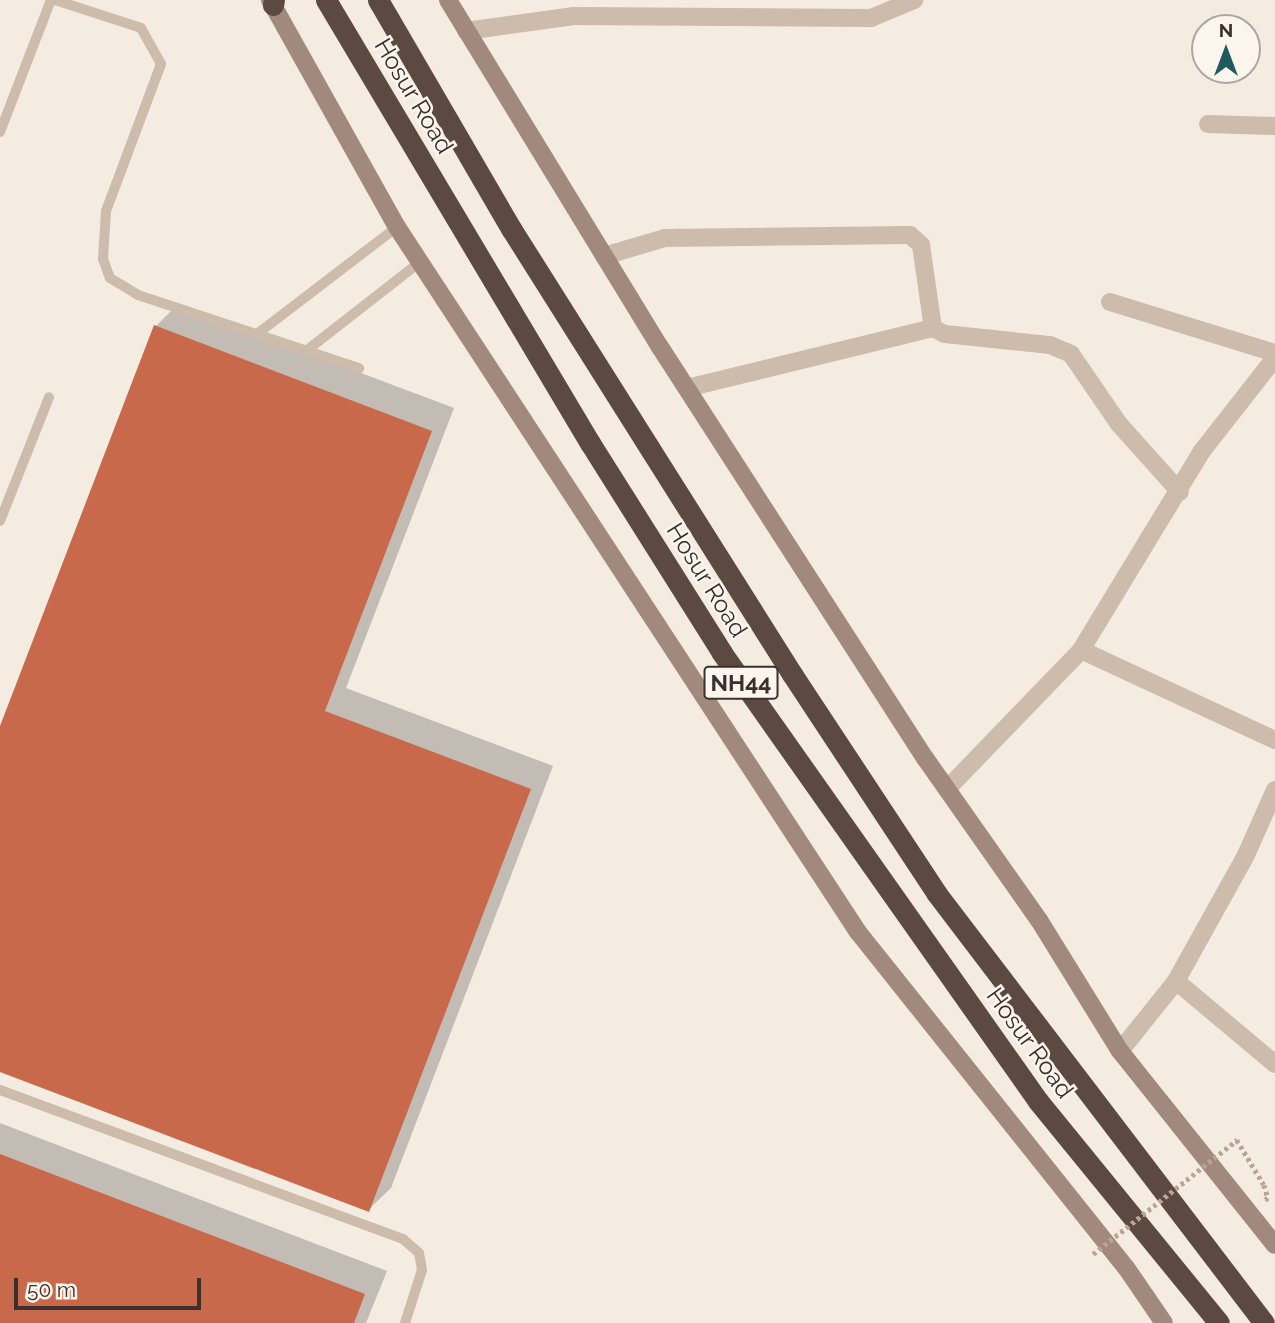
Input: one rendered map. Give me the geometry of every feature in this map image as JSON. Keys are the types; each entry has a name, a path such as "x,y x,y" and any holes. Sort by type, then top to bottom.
{"highway":[{"name":"Hosur Road","path":"326,0 722,653 1038,1101 1219,1323"},
{"name":"Hosur Road","path":"378,0 512,230 778,652 937,894 1264,1323"}],"street":[{"path":"448,0 687,388 947,789 1039,920 1120,1051 1275,1245"},
{"path":"466,31 574,16 871,18 914,0"},
{"path":"273,2 397,227 858,932 1127,1269 1164,1323"},
{"path":"1208,124 1275,126"},
{"path":"604,256 665,238 911,235 921,245 933,328"},
{"path":"1110,302 1275,353"},
{"path":"687,388 933,328 945,334 1050,345 1071,354 1119,424 1180,492"},
{"path":"947,789 1081,650 1202,452 1275,358"},
{"path":"1081,650 1275,740"},
{"path":"1120,1051 1175,981 1246,855 1275,790"},
{"path":"1175,981 1275,1063"}],"lane":[{"path":"0,132 53,0 141,28 161,64 106,211 103,259 110,278 138,295 359,368"},
{"path":"257,334 397,227"},
{"path":"306,351 420,262"},
{"path":"0,521 48,397"},
{"path":"0,1090 403,1239 419,1253 422,1270 405,1323"}],"path":[{"path":"1093,1254 1237,1140 1264,1185"}],"building":[{"path":"154,325 432,431 325,711 531,789 369,1212 0,1072 0,726"},
{"path":"0,1154 365,1294 354,1323 0,1323"}]}
